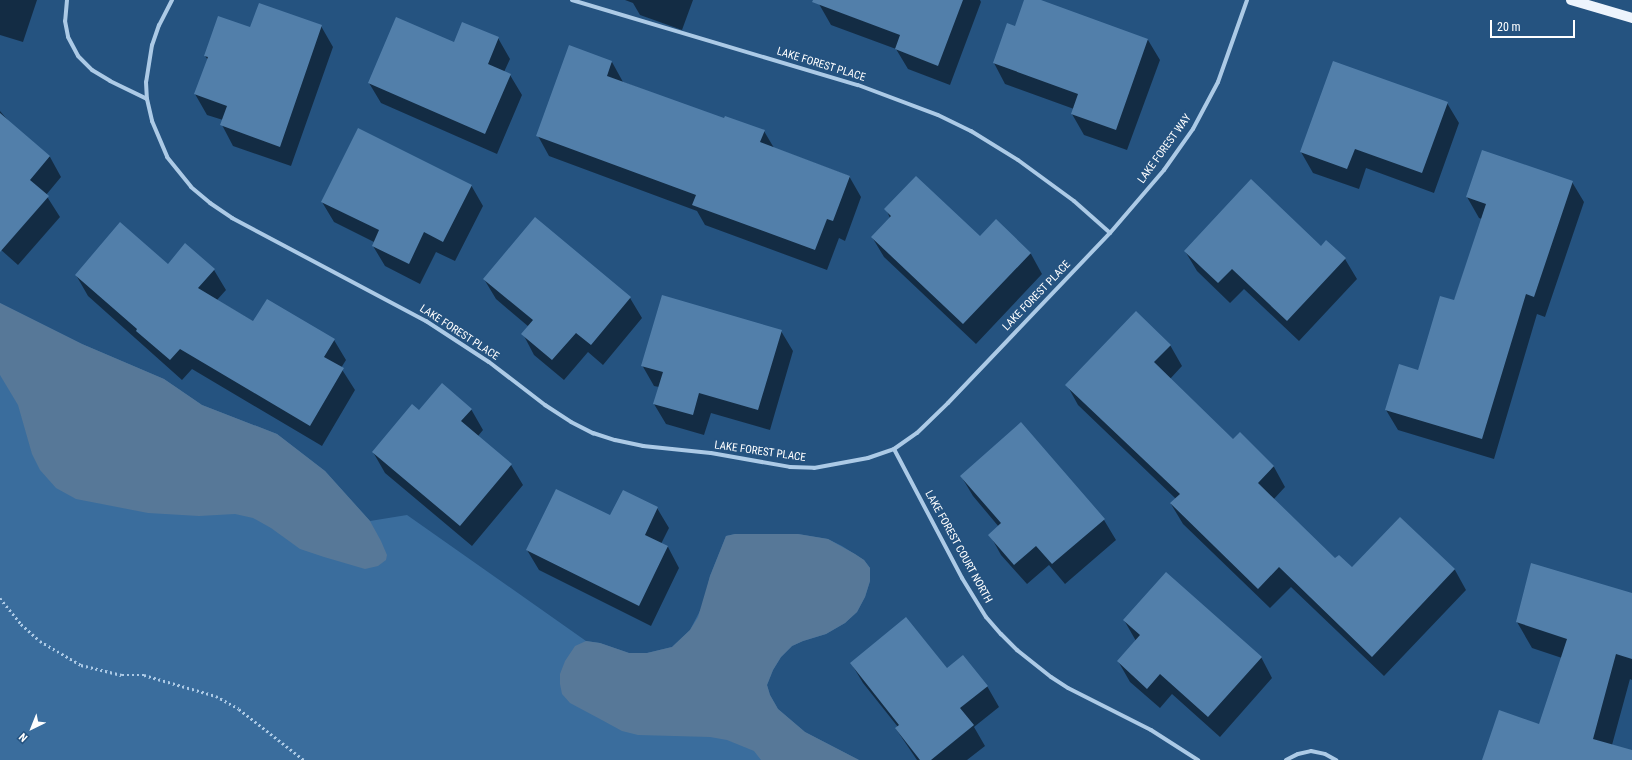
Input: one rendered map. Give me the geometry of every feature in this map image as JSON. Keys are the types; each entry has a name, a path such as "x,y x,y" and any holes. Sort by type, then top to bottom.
{"main road":[{"path":"1571,0 1632,18"}],"street":[{"path":"67,0 65,21 68,37 78,56 92,70 110,81 147,99"},
{"name":"LAKE FOREST PLACE","path":"172,0 159,24 152,45 146,82 147,99 152,121 168,157 191,187 210,203 232,218 426,321 489,362 545,405 571,422 593,433 615,440 643,446 711,454 790,467 814,468 868,458 894,448 917,433 948,403 1110,234 1074,201 1036,172 970,131 938,115 858,85 572,0"},
{"name":"LAKE FOREST WAY","path":"1110,234 1164,170 1193,129 1218,82 1247,0"},
{"name":"LAKE FOREST COURT NORTH","path":"894,448 962,578 986,617 1001,634 1017,650 1051,677 1068,688 1151,730 1198,760"},
{"path":"1286,760 1298,754 1311,752 1325,754 1336,760"}],"path":[{"path":"0,598 20,624 40,641 81,666 122,675 144,675 216,696 239,709 304,760"}],"shaded area":[{"path":"0,303 82,344 164,379 202,405 277,434 325,471 370,521 407,515 586,641 600,643 629,653 647,653 672,647 690,630 703,605 710,576 726,536 735,534 798,534 828,539 842,546 864,560 870,568 870,581 865,597 857,612 845,623 826,634 792,646 781,657 773,670 767,685 770,695 778,709 805,732 859,760 0,760"},
{"path":"0,303 82,344 164,379 202,405 277,434 325,471 370,521 387,555 386,560 378,566 365,569 300,549 271,528 253,518 235,514 199,516 148,513 76,499 56,488 40,470 32,454 18,405 0,375"},
{"path":"735,534 798,534 828,539 855,554 864,560 870,568 870,581 865,597 857,612 845,623 826,634 792,646 781,657 773,670 767,685 770,695 778,709 805,732 859,760 761,760 754,751 727,740 710,737 638,735 622,731 570,703 562,694 560,674 565,661 575,646 586,641 600,643 629,653 647,653 672,647 690,630 698,617 710,576 726,536"}],"building":[{"path":"813,0 963,0 938,66 895,49 900,35 812,2"},
{"path":"1024,0 1041,0 1148,39 1116,130 1071,114 1078,94 993,63 1007,23 1015,26"},
{"path":"259,3 322,25 280,147 220,125 227,106 194,94 208,57 204,56 218,16 250,27"},
{"path":"396,17 454,42 462,22 499,37 488,64 511,74 485,134 368,83"},
{"path":"569,45 612,61 607,76 724,118 725,116 765,130 760,142 850,176 833,221 827,219 815,250 692,205 696,195 536,136"},
{"path":"1333,61 1448,102 1422,173 1355,149 1347,169 1300,152"},
{"path":"0,113 50,156 30,180 49,196 0,252"},
{"path":"358,128 472,185 443,242 424,232 409,264 372,246 379,230 321,202"},
{"path":"1482,150 1573,181 1534,297 1526,294 1482,439 1385,410 1399,364 1418,370 1440,296 1454,300 1486,204 1466,197"},
{"path":"916,176 980,236 996,219 1031,253 963,324 871,237 891,216 884,209"},
{"path":"1251,179 1321,246 1326,240 1346,258 1287,321 1232,269 1218,283 1184,251"},
{"path":"535,217 631,297 591,345 576,333 552,360 521,334 533,320 483,279"},
{"path":"120,222 168,264 185,243 215,269 198,288 253,321 267,299 335,339 324,357 344,368 310,426 180,349 170,360 75,275"},
{"path":"662,295 782,330 758,410 699,393 693,415 653,404 663,372 641,366"},
{"path":"1136,311 1171,345 1154,362 1233,439 1240,432 1274,466 1258,483 1335,558 1339,555 1352,567 1400,517 1455,569 1372,657 1279,567 1258,589 1170,503 1180,494 1065,385"},
{"path":"442,383 472,409 461,421 512,464 460,526 372,452 412,404 419,410"},
{"path":"1021,422 1105,519 1052,564 1036,546 1014,565 988,535 1001,523 960,476"},
{"path":"556,489 610,515 623,490 658,507 645,535 668,546 639,606 526,550"},
{"path":"1531,563 1632,593 1632,659 1616,654 1593,739 1632,750 1632,760 1482,760 1499,710 1539,724 1567,639 1516,622"},
{"path":"1166,572 1262,657 1208,717 1160,674 1147,689 1117,661 1140,635 1123,620"},
{"path":"906,617 947,668 963,655 988,686 960,708 974,725 931,760 920,760 895,728 899,725 850,663"}]}
